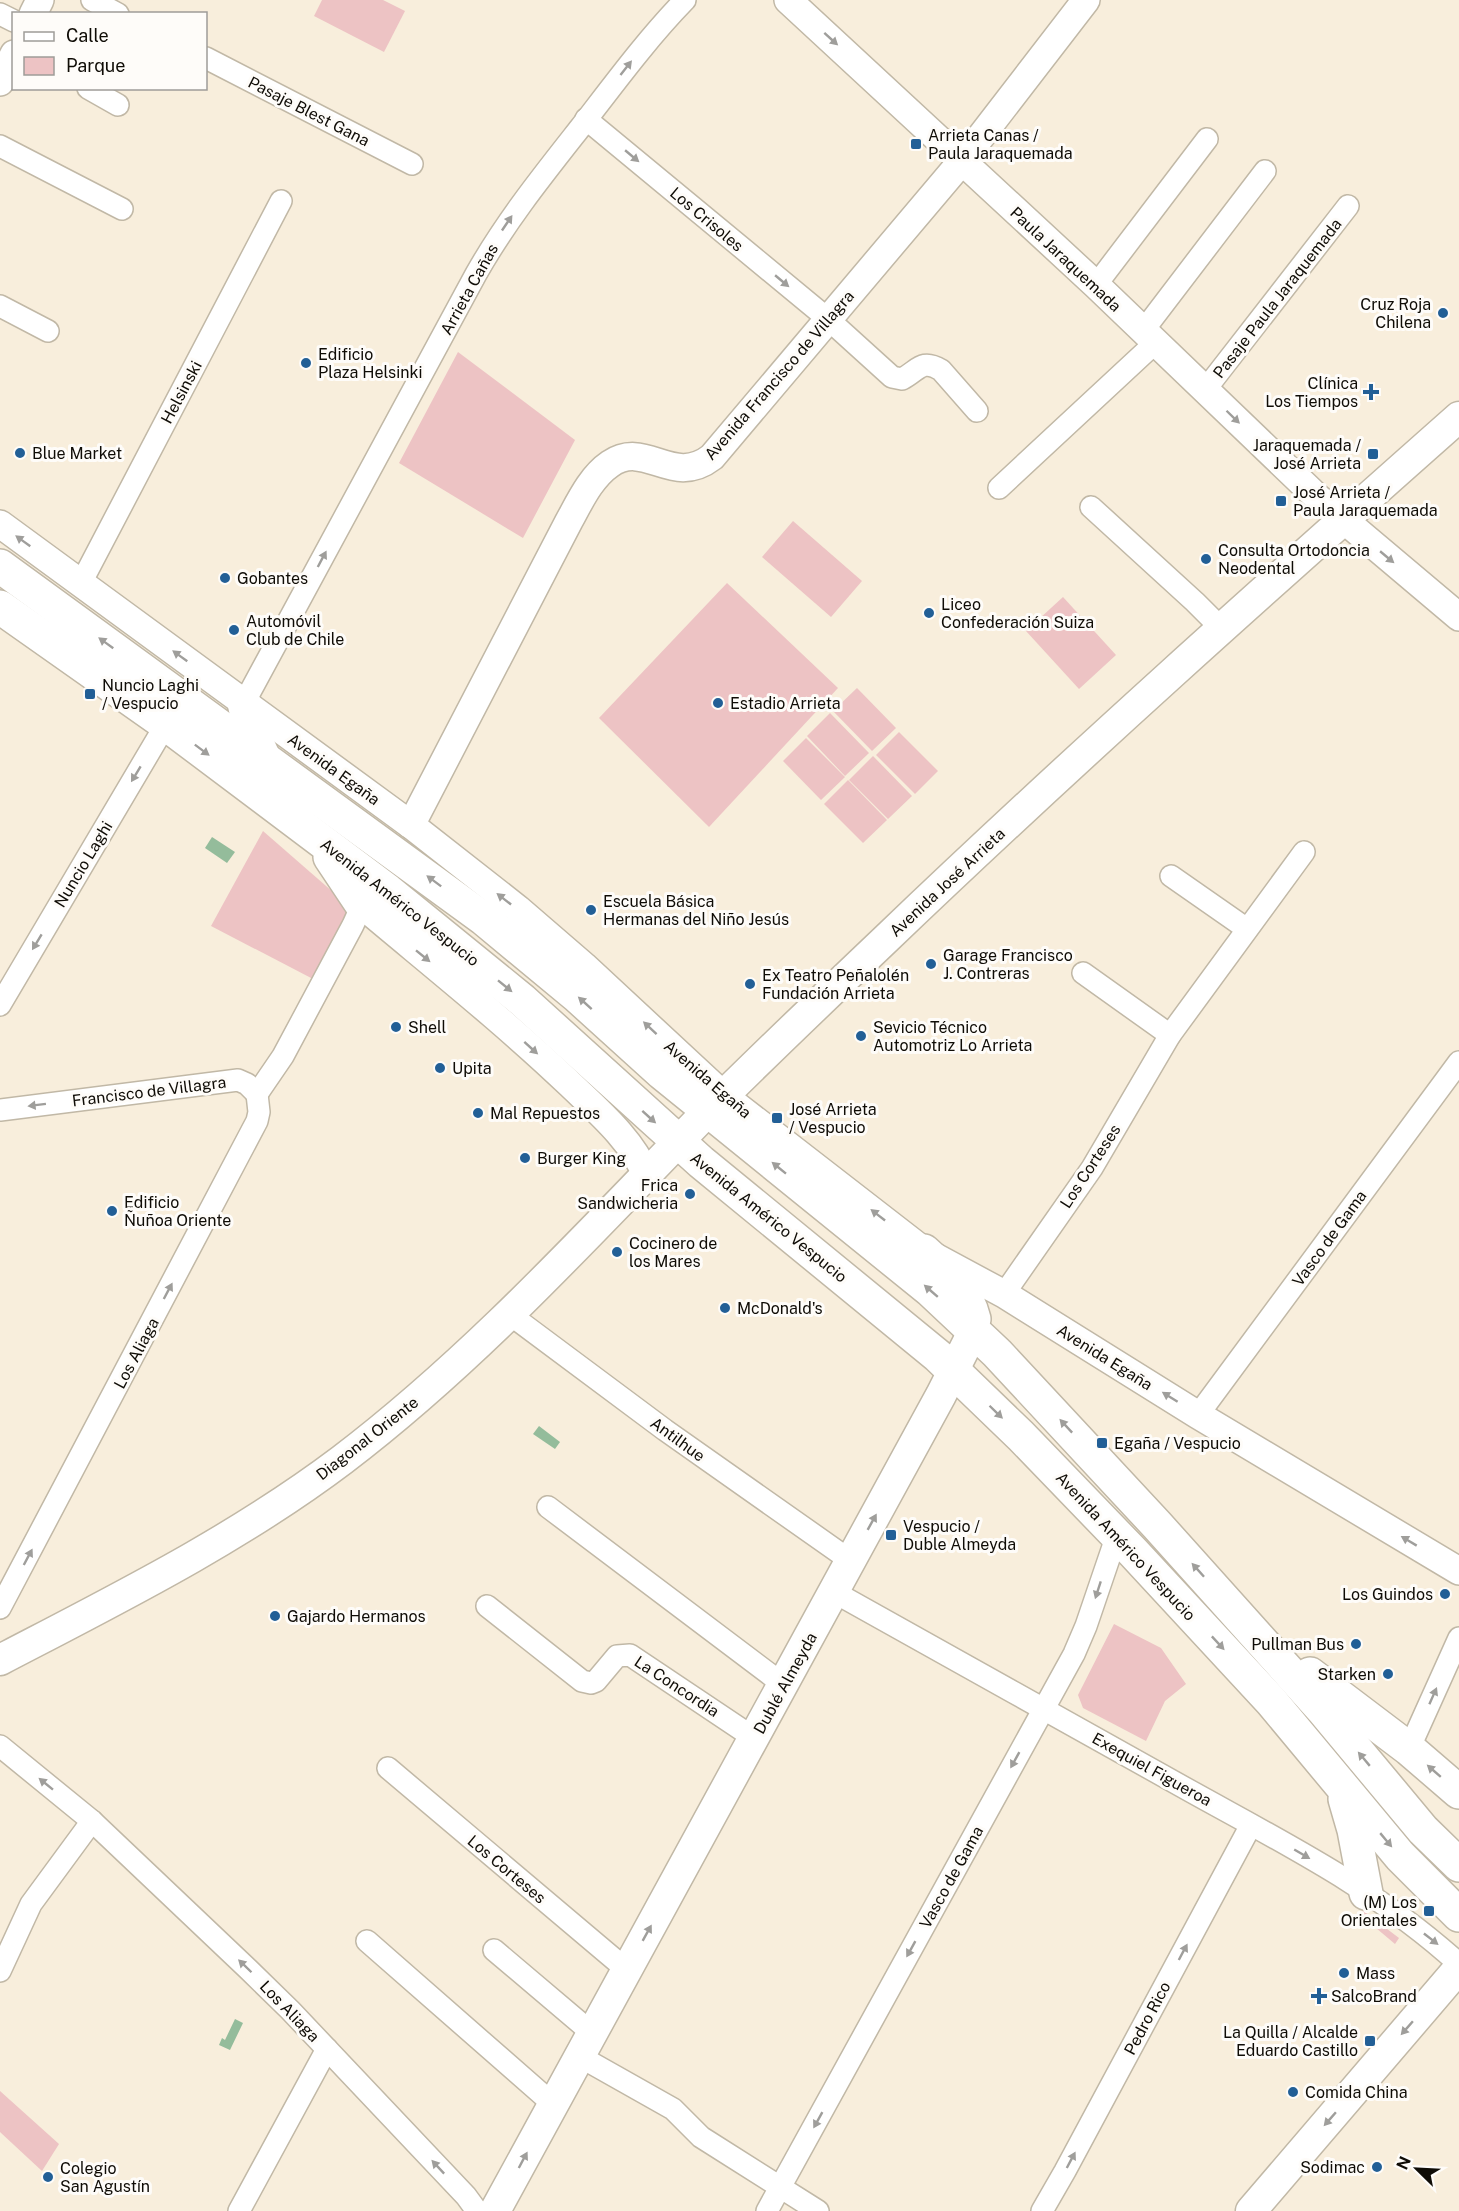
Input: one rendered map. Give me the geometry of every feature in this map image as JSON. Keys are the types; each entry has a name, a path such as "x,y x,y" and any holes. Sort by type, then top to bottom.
{"main road":[{"name":"Avenida José Arrieta","path":"678,1143 716,1103 896,930 1221,628 1459,417"},
{"name":"Avenida Américo Vespucio","path":"0,566 484,919 577,996 662,1073 716,1103 974,1330 1069,1429 1252,1629 1415,1821 1459,1865"},
{"name":"Avenida Américo Vespucio","path":"0,607 166,723 388,891 522,1000 678,1143 898,1322 954,1371 1117,1535 1271,1701 1400,1856 1459,1915"},
{"path":"244,703 250,728 265,759"},
{"path":"316,835 362,905"},
{"name":"Diagonal Oriente","path":"0,1660 166,1574 272,1509 340,1461 387,1424 454,1365 678,1143"},
{"path":"924,1251 949,1275 963,1293 971,1309 974,1330"},
{"name":"Dublé Almeyda","path":"495,2211 851,1561 974,1330"},
{"name":"Avenida Américo Vespucio","path":"1252,1629 1409,1749 1459,1792"},
{"path":"1339,1783 1354,1830 1366,1893"},
{"path":"1251,2211 1459,1966"}],"street":[{"path":"92,0 114,12"},
{"name":"Arrieta Cañas","path":"244,703 487,255 514,213 586,119 644,46 686,0"},
{"name":"Paula Jaraquemada","path":"788,0 1096,285 1343,520 1459,617"},
{"name":"Avenida Francisco de Villagra","path":"411,825 569,521 598,475 608,465 626,457 647,458 683,469 703,463 726,440 962,161 1086,0"},
{"path":"0,82 12,58"},
{"name":"Pasaje Blest Gana","path":"207,59 412,164"},
{"path":"92,90 118,105"},
{"name":"Los Crisoles","path":"586,119 828,319 892,377 902,379 923,365 935,366 977,411"},
{"path":"1096,285 1207,139"},
{"path":"0,146 122,208"},
{"path":"999,488 1149,337 1265,171"},
{"name":"Helsinski","path":"81,583 281,201"},
{"name":"Pasaje Paula Jaraquemada","path":"1205,390 1348,206"},
{"path":"0,306 48,331"},
{"path":"1091,507 1221,628"},
{"name":"Avenida Egaña","path":"0,524 411,825 553,939 716,1103 924,1251 1004,1294 1198,1415 1459,1571"},
{"name":"Nuncio Laghi","path":"0,1005 166,723"},
{"name":"Los Corteses","path":"1004,1294 1092,1168 1170,1035 1304,852"},
{"path":"1171,876 1248,929"},
{"path":"257,1094 283,1056 362,905"},
{"name":"Avenida Américo Vespucio","path":"362,905 488,1009 550,1066 621,1135 637,1156 647,1176"},
{"path":"1083,973 1170,1035"},
{"name":"Vasco de Gama","path":"1198,1415 1459,1062"},
{"name":"Francisco de Villagra","path":"0,1110 238,1080 247,1084 257,1094"},
{"name":"Los Aliaga","path":"0,1608 257,1122 259,1112 257,1094"},
{"name":"Antilhue","path":"508,1313 665,1430 851,1561"},
{"path":"548,1507 783,1686"},
{"name":"Vasco de Gama","path":"767,2211 1081,1640 1117,1535"},
{"name":"Exequiel Figueroa","path":"834,1592 1251,1825 1366,1893 1409,1923 1459,1966"},
{"name":"La Concordia","path":"487,1606 582,1681 591,1683 617,1656 630,1655 754,1738"},
{"path":"1409,1749 1459,1638"},
{"name":"Los Aliaga","path":"0,1746 92,1821 273,1993 477,2211"},
{"name":"Los Corteses","path":"388,1768 627,1970"},
{"path":"0,1971 31,1904 92,1821"},
{"name":"Pedro Rico","path":"1042,2211 1251,1825"},
{"path":"368,1941 553,2104"},
{"path":"494,1950 585,2044 673,2109 701,2136 818,2211"},
{"path":"239,2211 327,2049"}],"green space":[{"path":"322,0 383,0 405,11 384,52 314,16"},
{"path":"458,352 575,440 523,538 399,463"},
{"path":"793,521 862,581 831,617 762,557"},
{"name":"Estadio Arrieta","path":"727,583 838,688 709,827 599,718"},
{"path":"1063,597 1116,655 1079,689 1026,631"},
{"path":"857,688 896,728 872,751 833,711"},
{"path":"830,713 869,753 845,776 807,736"},
{"path":"899,732 938,771 915,794 876,755"},
{"path":"806,738 845,777 821,800 783,761"},
{"path":"873,756 912,796 888,819 849,780"},
{"path":"848,780 887,820 863,843 824,804"},
{"path":"263,831 341,899 346,913 313,979 211,926"},
{"path":"1114,1624 1161,1648 1186,1684 1165,1701 1146,1741 1083,1708 1078,1695"},
{"path":"1362,1910 1399,1938 1395,1944 1363,1917 1355,1925"},
{"path":"0,2091 59,2144 42,2171 0,2132"}],"shaded area":[{"path":"212,837 235,852 227,863 205,848"},
{"path":"539,1426 560,1442 555,1449 533,1434"},
{"path":"235,2019 243,2023 230,2050 219,2045 222,2038 225,2040"}],"place":[{"name":"Arrieta Canas / Paula Jaraquemada","path":"916,144"},
{"name":"Cruz Roja Chilena","path":"1443,313"},
{"name":"Edificio Plaza Helsinki","path":"306,363"},
{"name":"Clínica Los Tiempos","path":"1371,392"},
{"name":"Blue Market","path":"20,453"},
{"name":"Jaraquemada / José Arrieta","path":"1373,454"},
{"name":"José Arrieta / Paula Jaraquemada","path":"1281,501"},
{"name":"Consulta Ortodoncia Neodental","path":"1206,559"},
{"name":"Gobantes","path":"225,578"},
{"name":"Liceo Confederación Suiza","path":"929,613"},
{"name":"Automóvil Club de Chile","path":"234,630"},
{"name":"Nuncio Laghi / Vespucio","path":"90,694"},
{"name":"Estadio Arrieta","path":"718,703"},
{"name":"Escuela Básica Hermanas del Niño Jesús","path":"591,910"},
{"name":"Garage Francisco J. Contreras","path":"931,964"},
{"name":"Ex Teatro Peñalolén Fundación Arrieta","path":"750,984"},
{"name":"Shell","path":"396,1027"},
{"name":"Sevicio Técnico Automotriz Lo Arrieta","path":"861,1036"},
{"name":"Upita","path":"440,1068"},
{"name":"Mal Repuestos","path":"478,1113"},
{"name":"José Arrieta / Vespucio","path":"777,1118"},
{"name":"Burger King","path":"525,1158"},
{"name":"Frica Sandwicheria","path":"690,1194"},
{"name":"Edificio Ñuñoa Oriente","path":"112,1211"},
{"name":"Cocinero de los Mares","path":"617,1252"},
{"name":"McDonald's","path":"725,1308"},
{"name":"Egaña / Vespucio","path":"1102,1443"},
{"name":"Vespucio / Duble Almeyda","path":"891,1535"},
{"name":"Los Guindos","path":"1445,1594"},
{"name":"Gajardo Hermanos","path":"275,1616"},
{"name":"Pullman Bus","path":"1356,1644"},
{"name":"Starken","path":"1388,1674"},
{"name":"(M) Los Orientales","path":"1429,1911"},
{"name":"Mass","path":"1344,1973"},
{"name":"SalcoBrand","path":"1319,1996"},
{"name":"La Quilla / Alcalde Eduardo Castillo","path":"1370,2041"},
{"name":"Comida China","path":"1293,2092"},
{"name":"Sodimac","path":"1377,2167"},
{"name":"Colegio San Agustín","path":"48,2177"}]}
